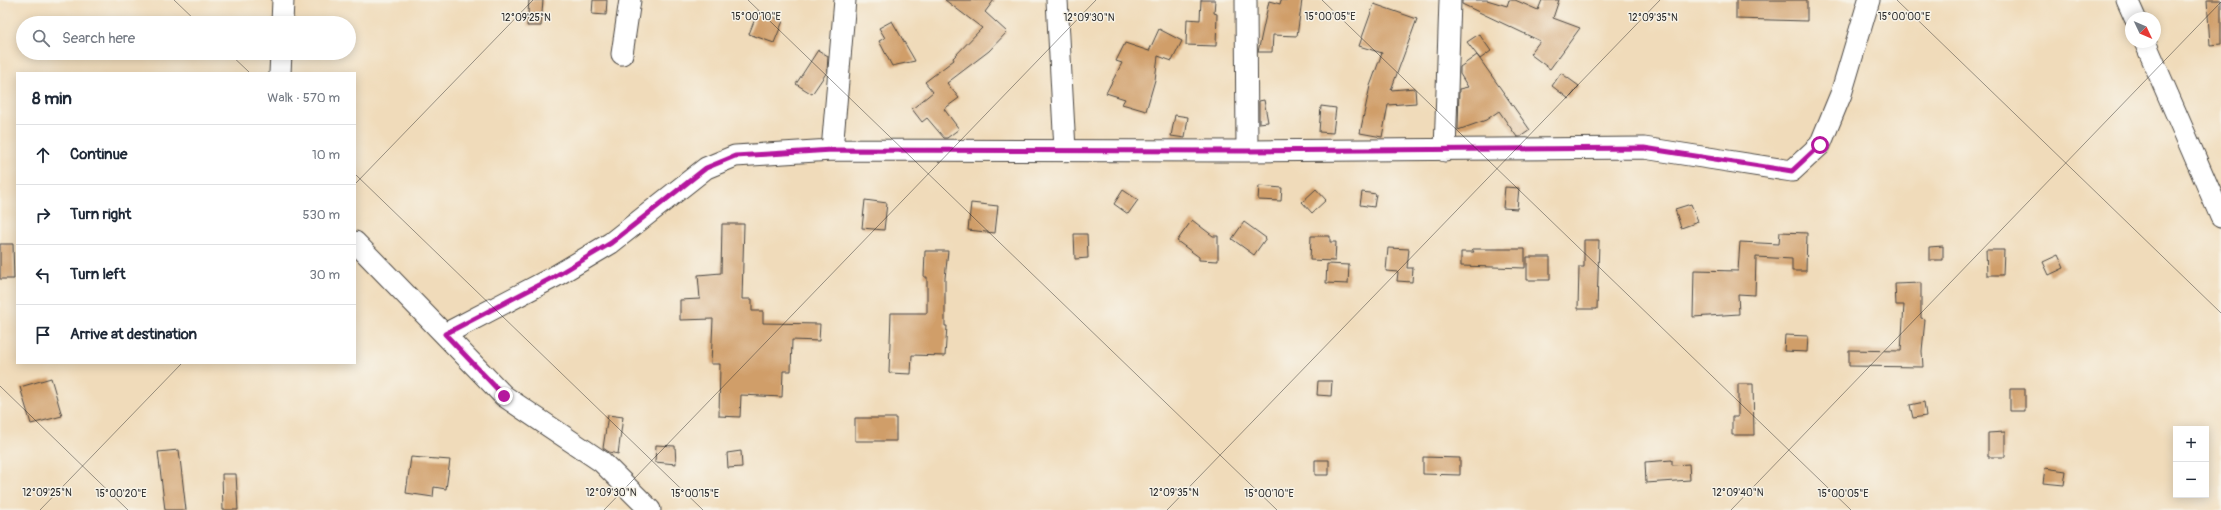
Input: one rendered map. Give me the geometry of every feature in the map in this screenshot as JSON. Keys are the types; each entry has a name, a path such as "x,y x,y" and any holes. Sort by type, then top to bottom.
{"street":[{"path":"282,16 283,0"},
{"path":"622,54 630,0"},
{"path":"832,150 845,0"},
{"path":"1057,0 1065,150"},
{"path":"1246,0 1246,151"},
{"path":"1446,151 1450,0"},
{"path":"445,334 554,277 611,243 706,168 735,156 832,150 1446,151 1644,148 1792,171 1820,145 1841,94 1869,0"},
{"path":"2127,0 2132,12"},
{"path":"2148,48 2221,217"},
{"path":"280,72 281,60"},
{"path":"356,243 504,396 602,462 650,510"}],"building":[{"path":"529,0 543,0 541,26 527,26"},
{"path":"593,0 607,0 606,15 592,14"},
{"path":"945,0 994,0 985,12 1007,32 989,51 947,83 959,98 944,109 959,129 947,138 944,138 927,118 922,122 912,109 933,92 925,82 954,60 953,58 982,28"},
{"path":"1201,0 1215,0 1214,13 1217,14 1216,46 1186,45 1187,19 1200,20"},
{"path":"1281,0 1302,0 1297,36 1273,35 1272,52 1258,52 1269,1 1280,4"},
{"path":"1462,0 1487,0 1507,6 1509,0 1515,0 1538,10 1542,0 1559,0 1553,18 1580,28 1550,69 1530,54 1540,41 1462,4"},
{"path":"1736,0 1807,0 1807,21 1736,19"},
{"path":"2207,0 2221,0 2221,44 2210,45"},
{"path":"1374,4 1417,19 1391,90 1415,88 1416,103 1388,105 1382,137 1360,133 1370,86 1382,53 1359,46"},
{"path":"758,11 783,21 774,43 749,34"},
{"path":"892,21 915,61 892,66 879,41 885,38 879,28"},
{"path":"1159,29 1182,41 1172,61 1158,56 1155,80 1146,111 1122,104 1125,99 1106,93 1122,63 1116,61 1125,43 1149,51"},
{"path":"1479,34 1491,51 1480,59 1467,42"},
{"path":"818,50 828,56 827,72 812,94 796,84"},
{"path":"1477,55 1530,130 1520,137 1517,137 1499,111 1486,120 1458,130 1459,89 1468,87 1460,74 1460,67"},
{"path":"1561,73 1579,86 1569,99 1552,86"},
{"path":"1264,100 1268,122 1259,123 1259,101"},
{"path":"1321,106 1336,108 1333,133 1319,132"},
{"path":"1175,115 1188,117 1185,138 1171,136"},
{"path":"1259,186 1282,188 1281,201 1258,200"},
{"path":"1505,187 1519,188 1517,209 1503,208"},
{"path":"1316,189 1326,200 1312,213 1302,202"},
{"path":"1123,190 1138,200 1128,214 1114,204"},
{"path":"1362,192 1376,194 1374,207 1360,205"},
{"path":"865,200 887,203 884,230 862,228"},
{"path":"971,203 998,206 995,233 968,230"},
{"path":"1691,204 1698,222 1681,228 1675,209"},
{"path":"1192,220 1213,236 1218,236 1218,261 1199,260 1199,257 1177,241"},
{"path":"1244,222 1266,238 1254,255 1232,239"},
{"path":"722,224 744,224 742,299 752,299 752,311 763,311 763,323 820,324 819,341 792,340 791,371 783,371 782,397 741,395 740,417 719,416 720,364 711,364 713,319 680,320 680,300 700,299 698,275 721,273"},
{"path":"1780,232 1807,233 1806,271 1792,271 1792,259 1756,257 1755,295 1738,294 1739,314 1693,317 1694,270 1738,271 1740,242 1779,244"},
{"path":"1074,234 1087,234 1088,258 1075,259"},
{"path":"1311,236 1330,236 1330,242 1336,242 1335,261 1310,260"},
{"path":"1584,240 1599,240 1597,309 1578,309 1579,267 1584,267"},
{"path":"0,244 13,244 14,279 0,279"},
{"path":"1943,246 1943,260 1929,260 1929,247"},
{"path":"1388,248 1409,249 1407,268 1413,268 1412,282 1397,281 1398,272 1386,271"},
{"path":"1472,249 1525,249 1525,268 1461,266 1461,252 1474,252"},
{"path":"1986,250 2004,250 2003,275 1987,275"},
{"path":"925,251 948,251 945,278 945,326 947,326 945,356 912,355 911,374 889,373 891,313 927,313 927,277 924,277"},
{"path":"2058,255 2064,268 2049,275 2043,262"},
{"path":"1527,257 1550,257 1550,280 1527,280"},
{"path":"1327,264 1349,265 1348,284 1326,283"},
{"path":"1921,283 1921,318 1925,319 1922,351 1923,367 1849,366 1849,350 1901,351 1904,305 1896,305 1895,284"},
{"path":"1785,335 1808,336 1807,352 1784,351"},
{"path":"51,378 62,416 31,424 20,387"},
{"path":"1318,381 1332,381 1331,396 1317,395"},
{"path":"1738,384 1753,384 1754,435 1732,435 1732,417 1738,417"},
{"path":"2010,389 2025,389 2025,411 2010,411"},
{"path":"1924,402 1926,416 1913,418 1910,405"},
{"path":"608,415 623,417 618,454 609,452 603,448"},
{"path":"855,418 896,418 896,441 855,441"},
{"path":"2005,432 2005,457 1988,457 1988,433"},
{"path":"656,445 675,446 676,464 655,462"},
{"path":"179,450 186,510 165,510 158,452"},
{"path":"741,451 742,467 728,468 727,453"},
{"path":"411,457 450,460 446,489 434,487 433,497 406,493"},
{"path":"1423,457 1460,458 1460,475 1423,474"},
{"path":"1315,460 1329,460 1329,475 1315,475"},
{"path":"1672,460 1672,465 1689,464 1690,480 1646,483 1645,462"},
{"path":"2045,468 2066,471 2064,485 2043,483"},
{"path":"222,474 236,474 238,510 223,510"}],"route":[{"path":"504,396 445,334 554,277 611,243 706,168 735,156 832,150 1446,151 1644,148 1792,171 1820,145"}]}
